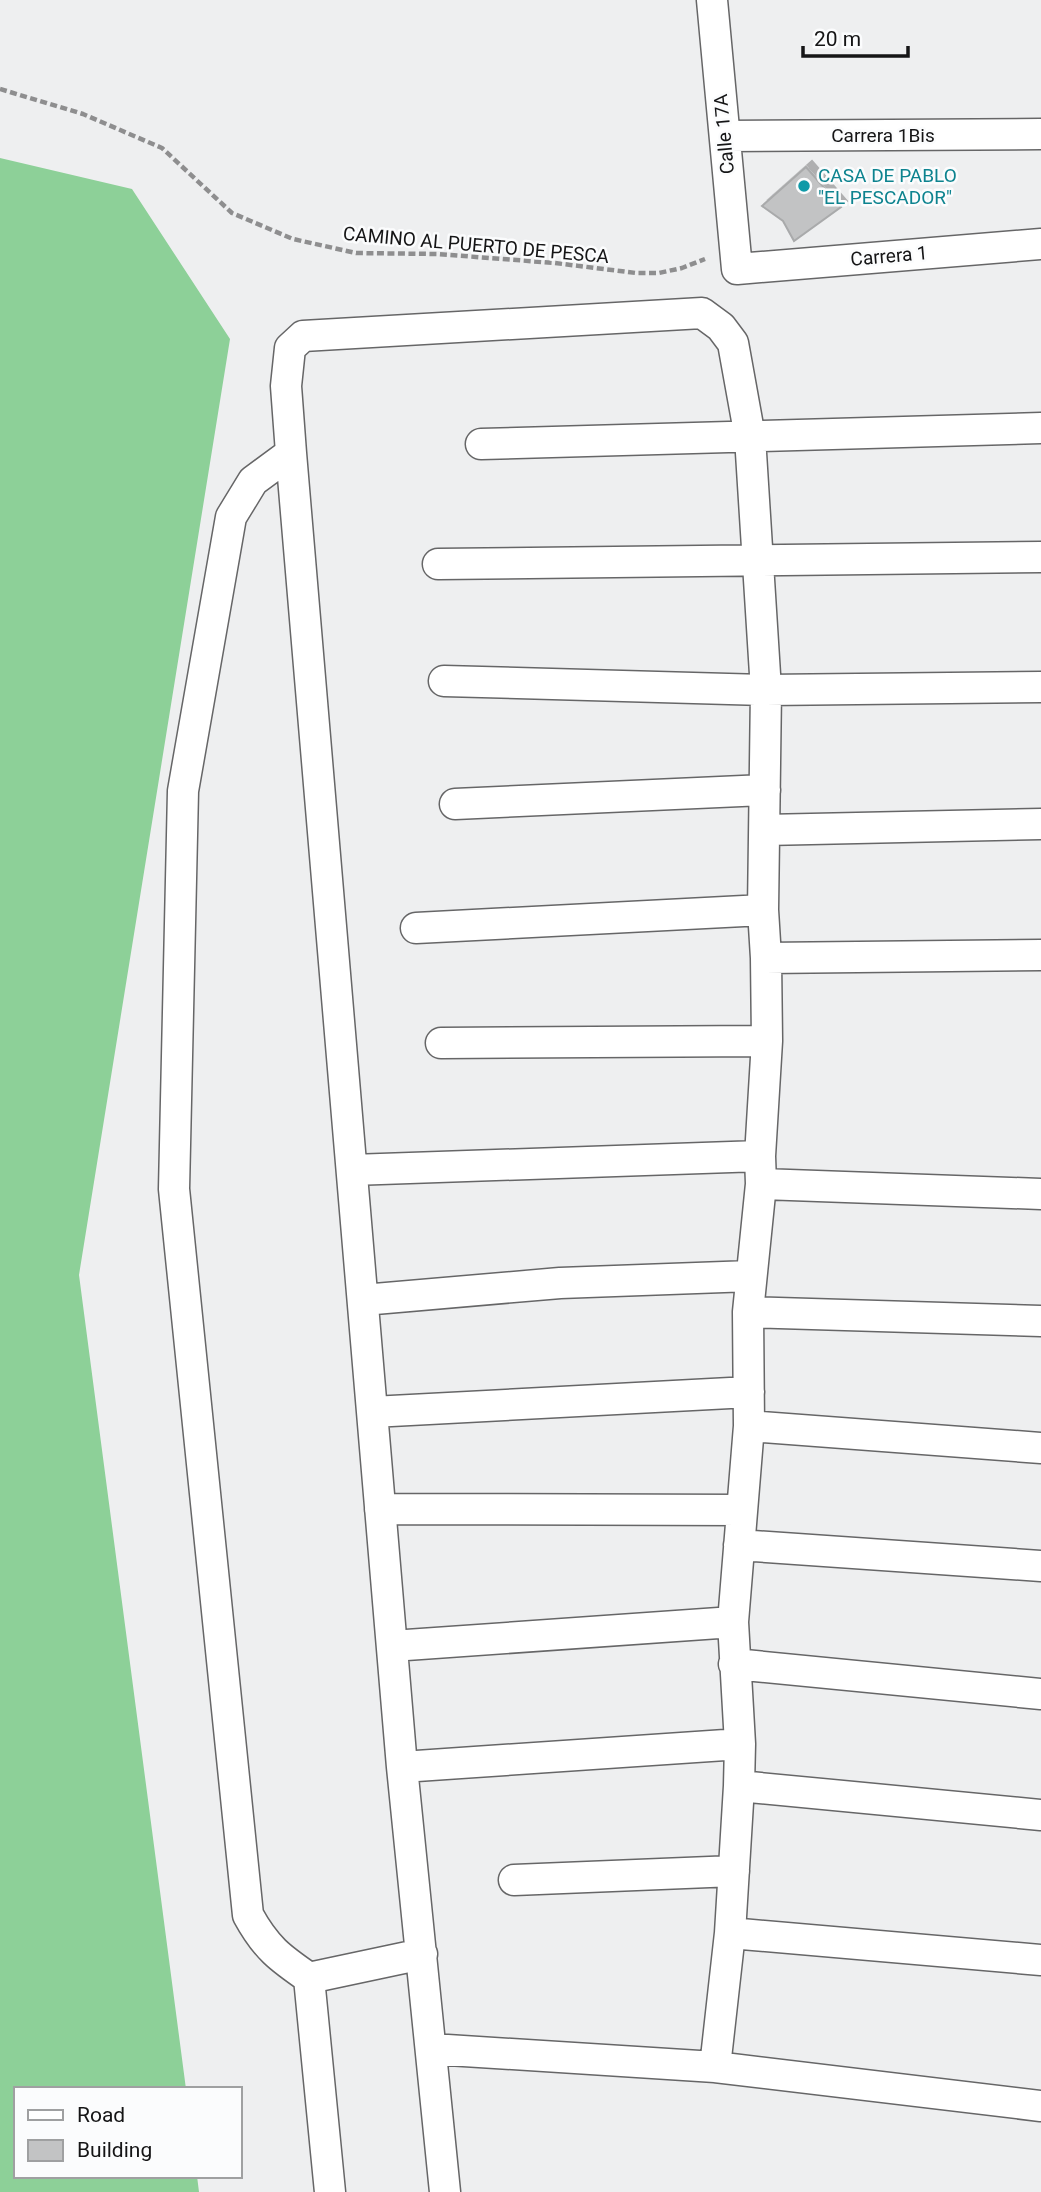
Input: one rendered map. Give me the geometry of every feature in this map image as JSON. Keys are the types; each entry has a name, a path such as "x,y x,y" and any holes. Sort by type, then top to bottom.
{"street":[{"name":"Calle 17A","path":"712,0 737,269"},
{"name":"Carrera 1Bis","path":"725,135 1041,134"},
{"name":"Carrera 1","path":"737,269 1041,244"},
{"path":"445,2192 402,1767 291,453 286,386 290,348 303,336 702,313 721,327 733,343 750,437 766,690 763,910 767,1041 748,1312 749,1426 733,1622 740,1744 739,1786 730,1933 715,2067"},
{"path":"481,444 1041,428"},
{"path":"291,453 253,481 231,517 183,791 174,1189 248,1915 260,1937 275,1955 309,1979 422,1954"},
{"path":"438,564 1041,557"},
{"path":"444,681 766,690 1041,687"},
{"path":"454,804 765,790"},
{"path":"765,830 1041,824"},
{"path":"416,928 763,910"},
{"path":"766,958 1041,955"},
{"path":"441,1043 767,1041"},
{"path":"352,1170 760,1170 1041,1194"},
{"path":"363,1300 560,1283 751,1276"},
{"path":"748,1312 1041,1321"},
{"path":"372,1412 749,1392"},
{"path":"749,1426 1041,1448"},
{"path":"380,1509 742,1510"},
{"path":"739,1545 1041,1566"},
{"path":"392,1646 733,1622"},
{"path":"734,1664 1041,1694"},
{"path":"402,1767 740,1744"},
{"path":"739,1786 1041,1815"},
{"path":"514,1880 734,1871"},
{"path":"730,1933 1041,1960"},
{"path":"309,1979 330,2192"},
{"path":"432,2049 715,2067 1041,2106"}],"path":[{"name":"CAMINO AL PUERTO DE PESCA","path":"0,89 83,114 162,148 232,213 293,239 356,253 437,254 555,263 636,273 659,273 705,259 737,269"}],"green space":[{"path":"0,158 132,189 230,339 79,1275 186,2087 14,2087 14,2178 197,2178 199,2192 0,2192"}],"building":[{"name":"CASA DE PABLO \"EL PESCADOR\"","path":"806,167 841,207 794,241 783,221 762,206"}],"place":[{"name":"CASA DE PABLO \"EL PESCADOR\"","path":"804,186"}]}
